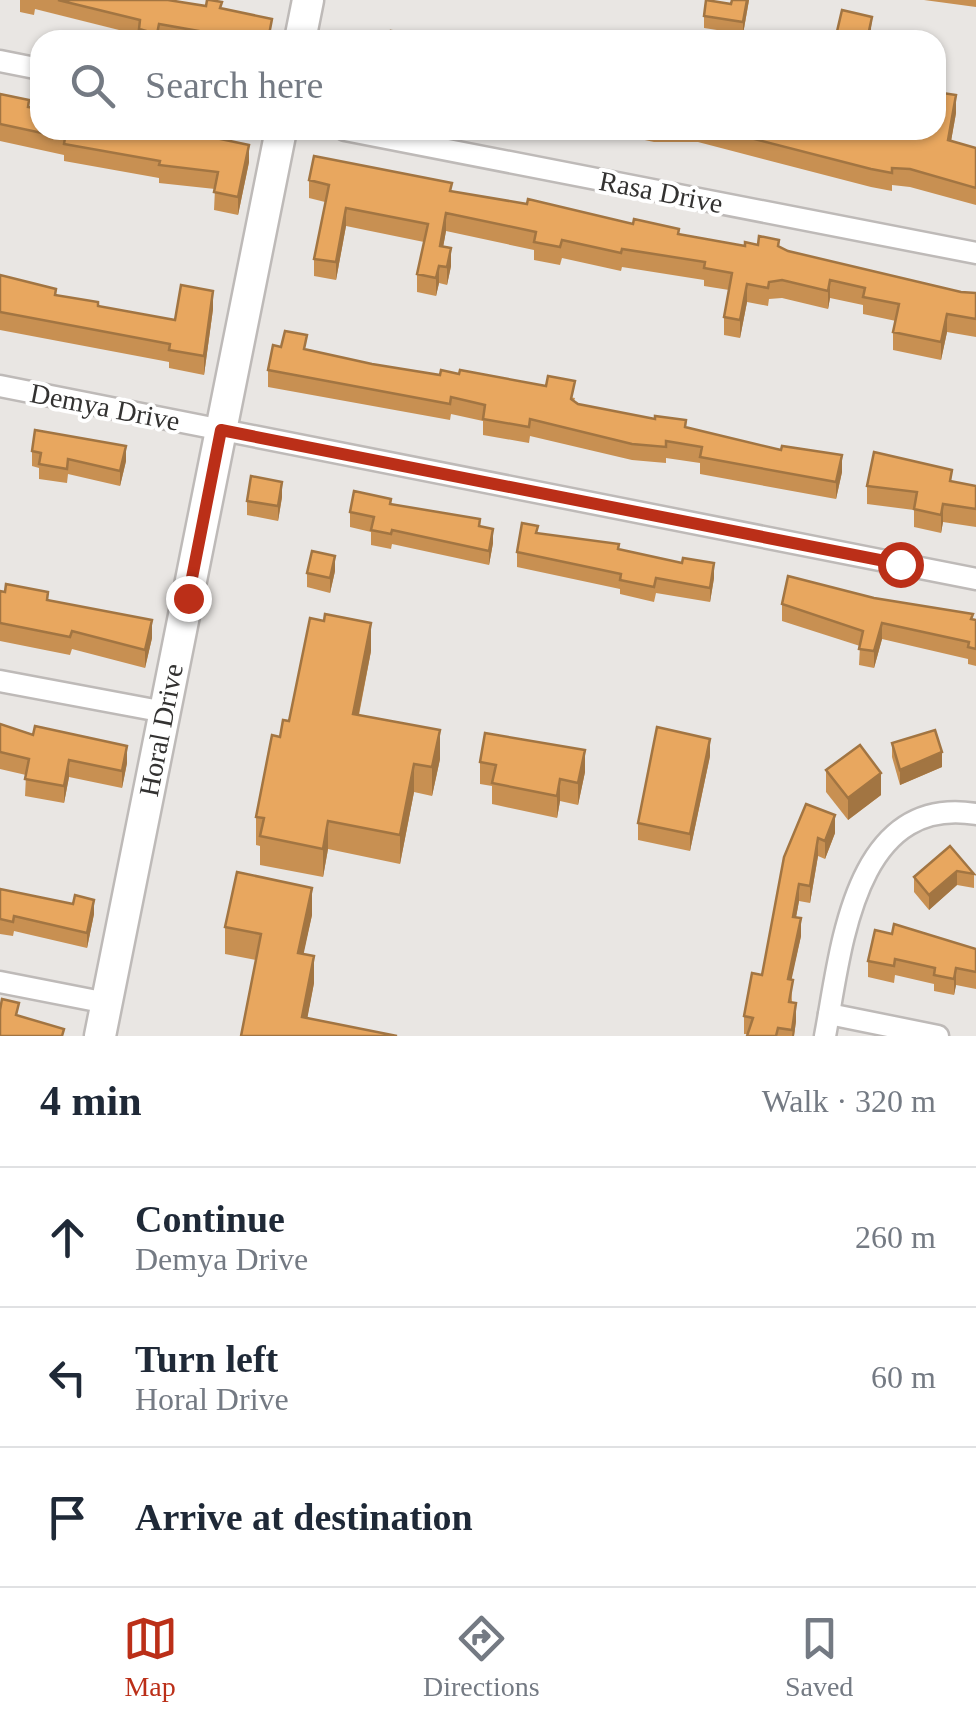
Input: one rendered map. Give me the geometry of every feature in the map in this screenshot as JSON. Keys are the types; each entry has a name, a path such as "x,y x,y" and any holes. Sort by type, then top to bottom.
{"street":[{"path":"302,30 308,0"},
{"path":"0,62 30,68"},
{"name":"Horal Drive","path":"100,1036 279,140"},
{"name":"Rasa Drive","path":"396,140 976,253"},
{"name":"Demya Drive","path":"0,386 976,579"},
{"path":"0,680 165,712"},
{"path":"825,1036 852,900 874,857 911,826 952,812 976,814"},
{"path":"0,982 107,1003"},
{"path":"829,1014 938,1036"}],"building":[{"path":"58,0 168,0 206,6 210,0 222,2 220,8 272,19 270,30 193,30 159,24 158,30 143,30 139,29 140,20"},
{"path":"706,0 731,4 732,0 747,0 743,22 704,16"},
{"path":"842,10 872,17 869,30 837,30"},
{"path":"0,94 29,100 30,130 0,124"},
{"path":"946,94 956,95 948,140 976,148 976,188 910,169 892,168 892,173 758,140 946,140"},
{"path":"65,140 225,140 249,145 238,197 214,192 218,172 159,165 160,161 64,144"},
{"path":"314,156 452,183 450,191 527,204 528,199 633,224 634,219 679,229 678,234 745,246 745,242 758,245 759,236 779,240 778,246 788,251 976,293 976,319 947,314 941,342 893,332 899,304 863,297 865,288 830,280 828,291 782,280 769,282 768,288 747,284 740,320 724,317 732,273 704,268 705,262 622,249 621,253 562,240 560,247 534,242 536,232 446,213 440,246 451,248 447,267 439,266 436,278 417,274 428,224 346,208 336,262 314,259 329,185 309,180"},
{"path":"0,275 56,289 55,295 175,320 181,285 213,291 204,356 169,350 170,344 0,312"},
{"path":"285,331 307,335 304,349 372,364 440,375 441,370 459,374 460,370 546,386 548,376 575,381 571,399 578,404 655,419 686,420 685,427 781,450 782,446 842,455 836,482 700,457 702,447 666,441 666,447 632,444 530,419 529,427 483,419 485,405 451,397 450,404 268,370 273,345 281,347"},
{"path":"35,430 126,446 120,471 68,459 67,469 39,464 41,453 32,451"},
{"path":"874,452 952,470 950,481 976,486 976,509 943,504 941,515 914,509 917,492 867,486"},
{"path":"251,476 282,482 278,506 247,501"},
{"path":"354,491 391,499 390,504 480,519 479,526 493,529 489,551 392,530 391,534 371,530 374,517 350,512"},
{"path":"522,523 538,526 536,533 619,544 618,549 682,563 683,558 714,563 710,588 656,578 654,587 620,580 621,574 517,552"},
{"path":"312,551 335,556 330,578 307,573"},
{"path":"788,576 874,598 973,614 976,649 968,647 969,642 882,623 874,651 859,649 863,631 782,604"},
{"path":"6,584 48,592 47,600 152,620 145,650 72,631 70,637 0,623 0,591 5,592"},
{"path":"325,614 371,623 353,714 440,730 432,767 414,764 400,835 328,821 323,849 260,836 264,818 256,817 272,735 280,737 283,720 289,721 310,618 324,621"},
{"path":"0,724 33,735 35,726 127,746 122,771 69,760 64,786 25,779 29,759 0,752"},
{"path":"657,727 710,739 690,834 638,823"},
{"path":"935,730 942,752 900,770 892,743"},
{"path":"485,733 585,750 578,783 560,779 557,796 492,783 496,765 480,762"},
{"path":"860,745 881,773 848,798 826,770"},
{"path":"806,804 835,815 825,841 818,838 810,886 799,884 793,917 801,918 788,979 793,980 789,1002 796,1003 792,1030 778,1028 776,1036 747,1036 753,1018 744,1016 752,973 762,975 784,857"},
{"path":"950,846 974,874 957,871 929,895 914,877"},
{"path":"237,872 312,888 298,953 314,956 302,1017 397,1036 241,1036 261,934 225,927"},
{"path":"0,889 73,904 75,895 94,900 87,933 14,916 13,922 0,919"},
{"path":"894,924 976,949 976,972 956,968 954,979 934,975 935,968 895,959 894,966 868,961 875,930 892,934"},
{"path":"2,999 19,1003 16,1015 64,1029 62,1036 0,1036"}],"route":[{"path":"188,598 221,430 900,564"}]}
